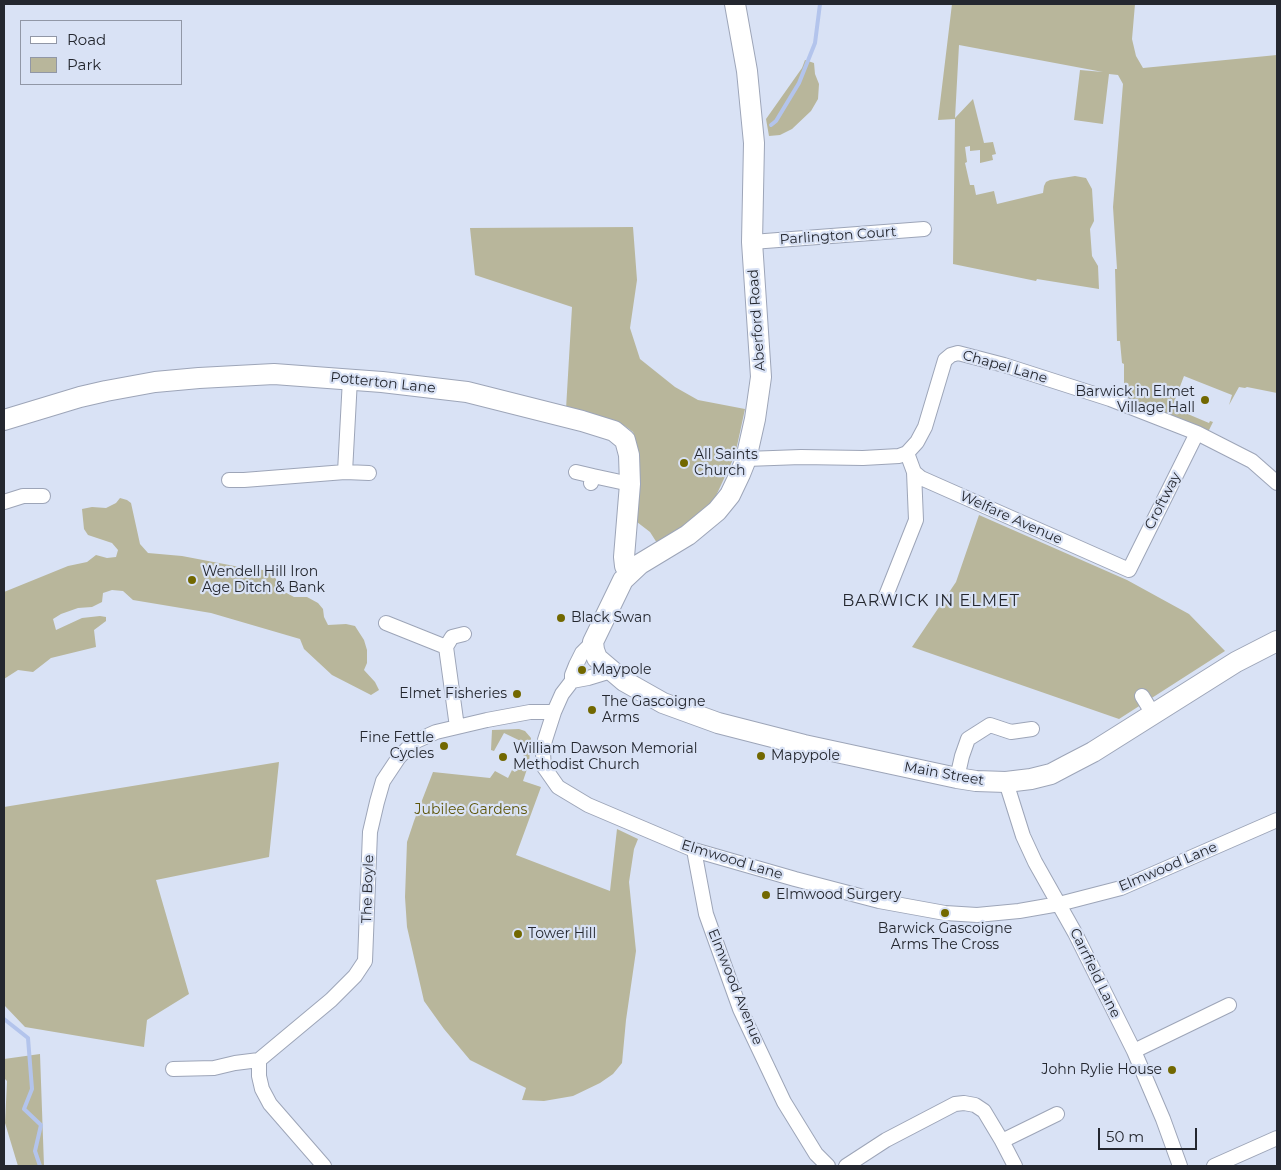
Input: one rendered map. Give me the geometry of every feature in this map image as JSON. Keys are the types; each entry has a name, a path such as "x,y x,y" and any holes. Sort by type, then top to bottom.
{"street":[{"name":"Aberford Road","path":"626,576 640,564 688,535 717,511 730,495 746,459 755,419 761,377 752,242 754,143 752,110 735,4"},
{"name":"Parlington Court","path":"752,242 924,229"},
{"name":"Chapel Lane","path":"907,453 917,442 924,427 945,360 951,355 958,354 1004,365 1110,399 1197,433 1252,462 1277,483"},
{"name":"Potterton Lane","path":"4,420 80,397 128,386 169,380 274,374 350,379 467,392 582,421 614,431 625,440 628,447 630,484 624,557 626,576"},
{"path":"345,472 350,379"},
{"name":"Croftway","path":"1129,570 1197,433"},
{"path":"746,459 801,457 870,458 899,456 907,453 914,472 916,520 885,598"},
{"path":"229,480 244,487 345,472 369,473"},
{"path":"576,472 592,479 630,484"},
{"name":"Welfare Avenue","path":"914,472 921,478 1129,570"},
{"path":"4,502 23,496 43,496"},
{"path":"572,681 588,678 600,657 626,576"},
{"path":"386,624 446,647"},
{"path":"457,727 446,647 452,637 464,634"},
{"name":"Main Street","path":"600,657 624,681 663,703 718,723 804,745 958,778 1006,782 1051,774 1093,752 1236,662 1277,641"},
{"name":"Elmwood Lane","path":"600,657 582,653 572,675 572,681 562,694 554,712 543,753 544,767 558,787 588,805 694,850 880,900 945,913 977,915 1020,911 1059,904 1121,888 1277,820"},
{"path":"1142,696 1153,714"},
{"name":"The Boyle","path":"259,1060 331,1000 355,976 365,961 370,832 383,781 399,757 416,740 436,732 523,712 554,712"},
{"path":"958,778 962,756 968,739 990,725 1011,732 1032,729"},
{"name":"Carrfield Lane","path":"1006,782 1023,836 1076,933 1134,1051 1163,1119 1180,1166"},
{"name":"Elmwood Avenue","path":"694,850 706,914 740,1009 784,1102 816,1154 828,1166"},
{"path":"1134,1051 1229,1005"},
{"path":"173,1069 214,1068 259,1060 259,1076 262,1089 270,1104 324,1166"},
{"path":"846,1166 886,1140 955,1104 964,1103 975,1105 984,1111 1016,1166"},
{"path":"1002,1141 1057,1114"},
{"path":"1214,1166 1277,1138"}],"green space":[{"path":"952,4 1135,4 1132,39 1136,56 1143,68 1277,55 1277,393 1239,387 1229,405 1232,395 1184,376 1173,405 1183,410 1183,412 1209,423 1210,421 1213,422 1208,432 1126,397 1124,394 1124,364 1122,363 1120,341 1117,341 1115,269 1117,269 1113,207 1123,84 1118,75 1109,74 1103,124 1074,120 1080,70 1103,72 959,45 955,118 973,99 984,143 993,142 996,154 992,155 993,160 980,163 980,150 970,151 970,146 965,147 967,162 965,163 970,185 974,185 976,195 994,191 997,204 1043,193 1046,182 1050,180 1075,176 1086,178 1092,189 1094,221 1090,229 1092,256 1098,266 1099,289 1037,279 1036,281 953,264 955,119 938,120"},
{"path":"805,60 814,63 815,74 819,84 818,99 811,111 792,129 780,135 769,136 766,119 802,68"},
{"path":"633,227 637,280 630,328 640,359 675,387 698,400 745,409 735,455 715,498 701,514 685,527 657,543 650,532 637,522 636,441 633,432 625,426 566,409 572,307 475,275 470,228"},
{"path":"120,498 131,503 140,544 148,553 182,556 272,571 281,590 294,597 307,597 318,603 323,609 328,625 346,624 355,626 364,640 367,650 367,663 364,670 375,682 379,690 371,695 332,675 304,649 300,639 211,613 133,600 123,591 112,590 103,593 102,602 92,607 78,608 53,619 56,630 82,618 106,617 106,621 94,630 96,647 51,658 33,672 18,670 4,679 4,592 68,566 87,562 96,555 107,558 116,557 118,550 112,543 88,535 84,529 82,509 92,507 106,508 116,503"},
{"path":"979,515 1127,580 1189,614 1225,651 1119,719 912,647 956,582"},
{"name":"Jubilee Gardens","path":"519,729 525,731 531,738 529,763 523,781 541,787 516,855 610,891 617,829 638,839 634,849 629,882 636,951 622,1063 613,1074 600,1083 573,1096 544,1101 522,1100 526,1088 470,1060 444,1029 424,1001 407,927 405,897 407,842 433,772 490,778 495,771 508,778 512,770 515,772 529,745 504,733 494,751 491,750 492,730"},
{"path":"279,762 269,857 156,880 189,994 147,1020 144,1047 25,1027 4,1005 4,807"},
{"path":"40,1054 44,1166 18,1166 5,1123 7,1081 4,1078 4,1059"}],"waterway":[{"path":"771,125 776,121 799,83 815,43 820,4"},
{"path":"4,1019 28,1038 32,1089 24,1109 41,1125 35,1151 40,1166"}],"place":[{"name":"Barwick in Elmet Village Hall","path":"1205,400"},
{"name":"All Saints Church","path":"684,463"},
{"name":"Wendell Hill Iron Age Ditch & Bank","path":"192,580"},
{"name":"Black Swan","path":"561,618"},
{"name":"Maypole","path":"582,670"},
{"name":"Elmet Fisheries","path":"517,694"},
{"name":"The Gascoigne Arms","path":"592,710"},
{"name":"Fine Fettle Cycles","path":"444,746"},
{"name":"Mapypole","path":"761,756"},
{"name":"William Dawson Memorial Methodist Church","path":"503,757"},
{"name":"Elmwood Surgery","path":"766,895"},
{"name":"Barwick Gascoigne Arms The Cross","path":"945,913"},
{"name":"Tower Hill","path":"518,934"},
{"name":"John Rylie House","path":"1172,1070"}],"district":[{"name":"BARWICK IN ELMET","path":"931,601"}]}
